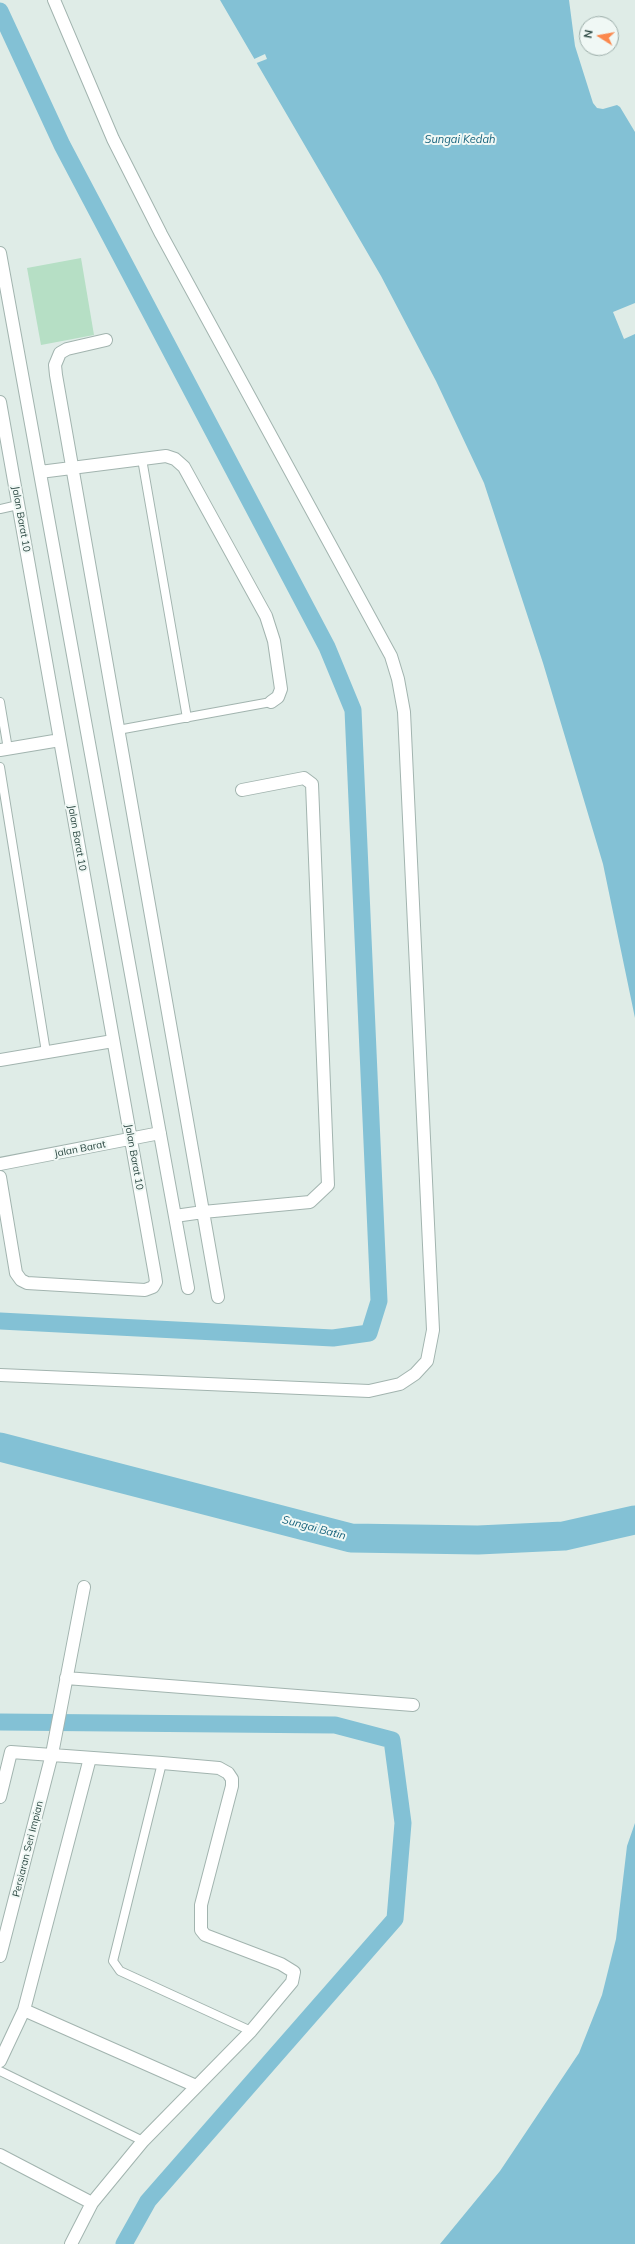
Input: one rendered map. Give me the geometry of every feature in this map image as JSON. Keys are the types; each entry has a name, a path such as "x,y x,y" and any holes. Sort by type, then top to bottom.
{"street":[{"path":"0,1375 369,1391 400,1384 415,1374 427,1361 433,1330 405,726 398,679 391,656 161,234 113,139 54,0"},
{"path":"0,253 188,1288"},
{"path":"106,340 66,349 57,358 56,375 218,1297"},
{"name":"Jalan Barat 10","path":"0,402 155,1275 156,1282 153,1287 145,1290 27,1283 21,1280 16,1274 0,1177"},
{"path":"40,472 166,456 175,459 184,467 266,616 274,641 281,689 278,697 271,702"},
{"path":"4,749 60,740"},
{"path":"175,1216 310,1202 328,1185 312,784 304,778 242,790"},
{"path":"0,1060 113,1041"},
{"name":"Jalan Barat","path":"0,1164 160,1133"},
{"name":"Persiaran Seri Impian","path":"0,1956 52,1754 84,1587"},
{"path":"66,1678 413,1705"},
{"path":"0,1797 5,1751 218,1768 228,1773 232,1779 232,1786 201,1905 201,1930 205,1935 281,1964 294,1972 292,1982 251,2031 144,2141 92,2203 71,2244"},
{"path":"0,2061 24,2010 90,1758"},
{"path":"24,2010 196,2086"},
{"path":"0,2155 92,2203"}],"lane":[{"path":"142,459 187,718"},
{"path":"0,508 18,505"},
{"path":"0,702 4,749"},
{"path":"118,730 271,702"},
{"path":"0,767 46,1052"},
{"path":"162,1763 113,1961 120,1971 251,2031"},
{"path":"0,2071 144,2141"}],"green space":[{"path":"81,258 94,335 41,345 27,268"}],"water":[{"name":"Sungai Kedah","path":"220,0 569,0 575,46 593,103 597,108 603,109 617,105 620,107 635,132 635,1018 603,864 543,663 484,483 436,381 381,276"},
{"path":"635,1823 635,2244 440,2244 500,2171 579,2053 602,1995 616,1939 627,1846"}],"pier":[{"path":"265,54 267,59 254,64 252,60"},
{"path":"635,303 635,334 624,339 613,312"}],"waterway":[{"path":"0,11 62,145 327,647 353,710 379,1301 369,1333 333,1338 0,1321"},
{"name":"Sungai Batin","path":"0,1447 351,1538 478,1540 564,1536 635,1520"},
{"path":"0,1722 335,1725 392,1740 403,1823 395,1919 148,2201 124,2244"}]}
